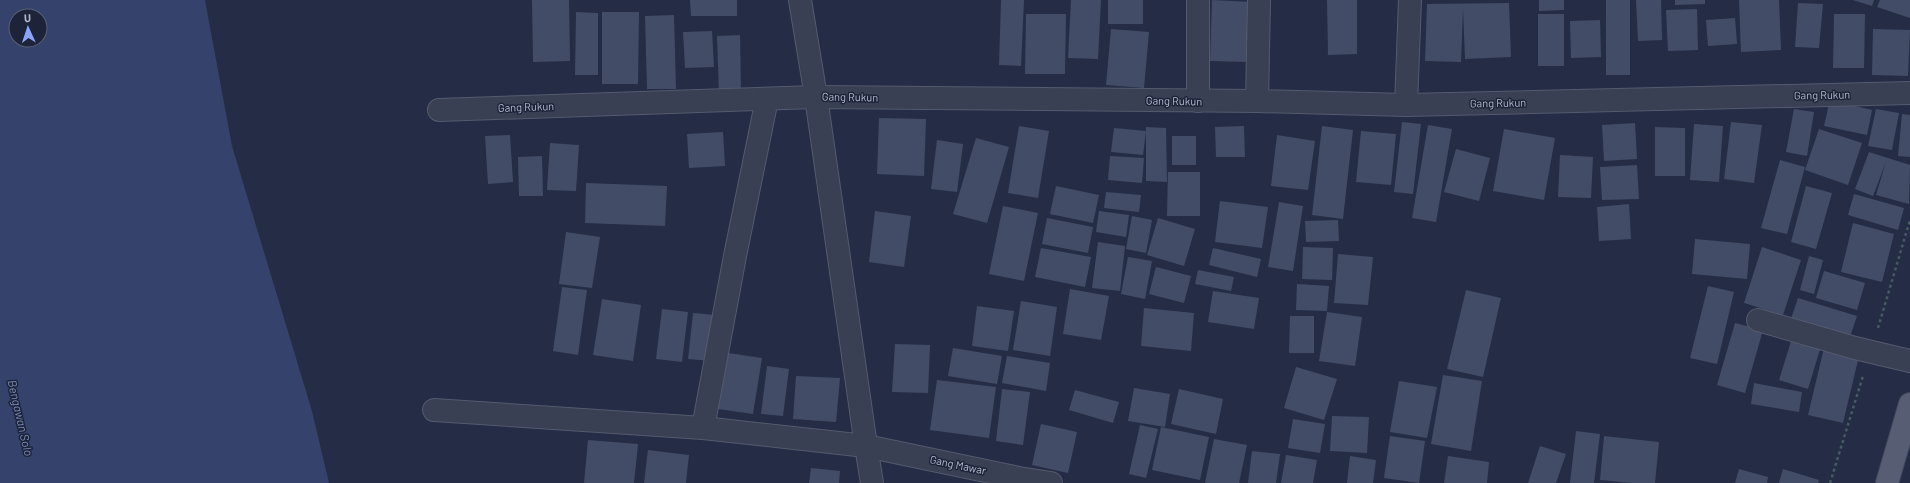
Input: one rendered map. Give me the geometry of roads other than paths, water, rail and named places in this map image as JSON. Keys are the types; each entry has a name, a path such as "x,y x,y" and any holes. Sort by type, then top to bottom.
{"main road":[{"path":"1886,483 1910,404"}],"street":[{"path":"800,0 816,97 872,483"},
{"path":"1198,0 1198,101"},
{"path":"1258,101 1259,0"},
{"path":"1406,105 1410,0"},
{"name":"Gang Rukun","path":"439,110 816,97 1258,101 1406,105 1910,93"},
{"path":"703,428 735,256 767,98"},
{"path":"1758,320 1855,348 1910,361"},
{"name":"Gang Mawar","path":"434,410 703,428 866,446 1019,478 1051,483"}],"water":[{"name":"Bengawan Solo","path":"0,0 205,0 232,146 312,411 329,483 0,483"}]}
